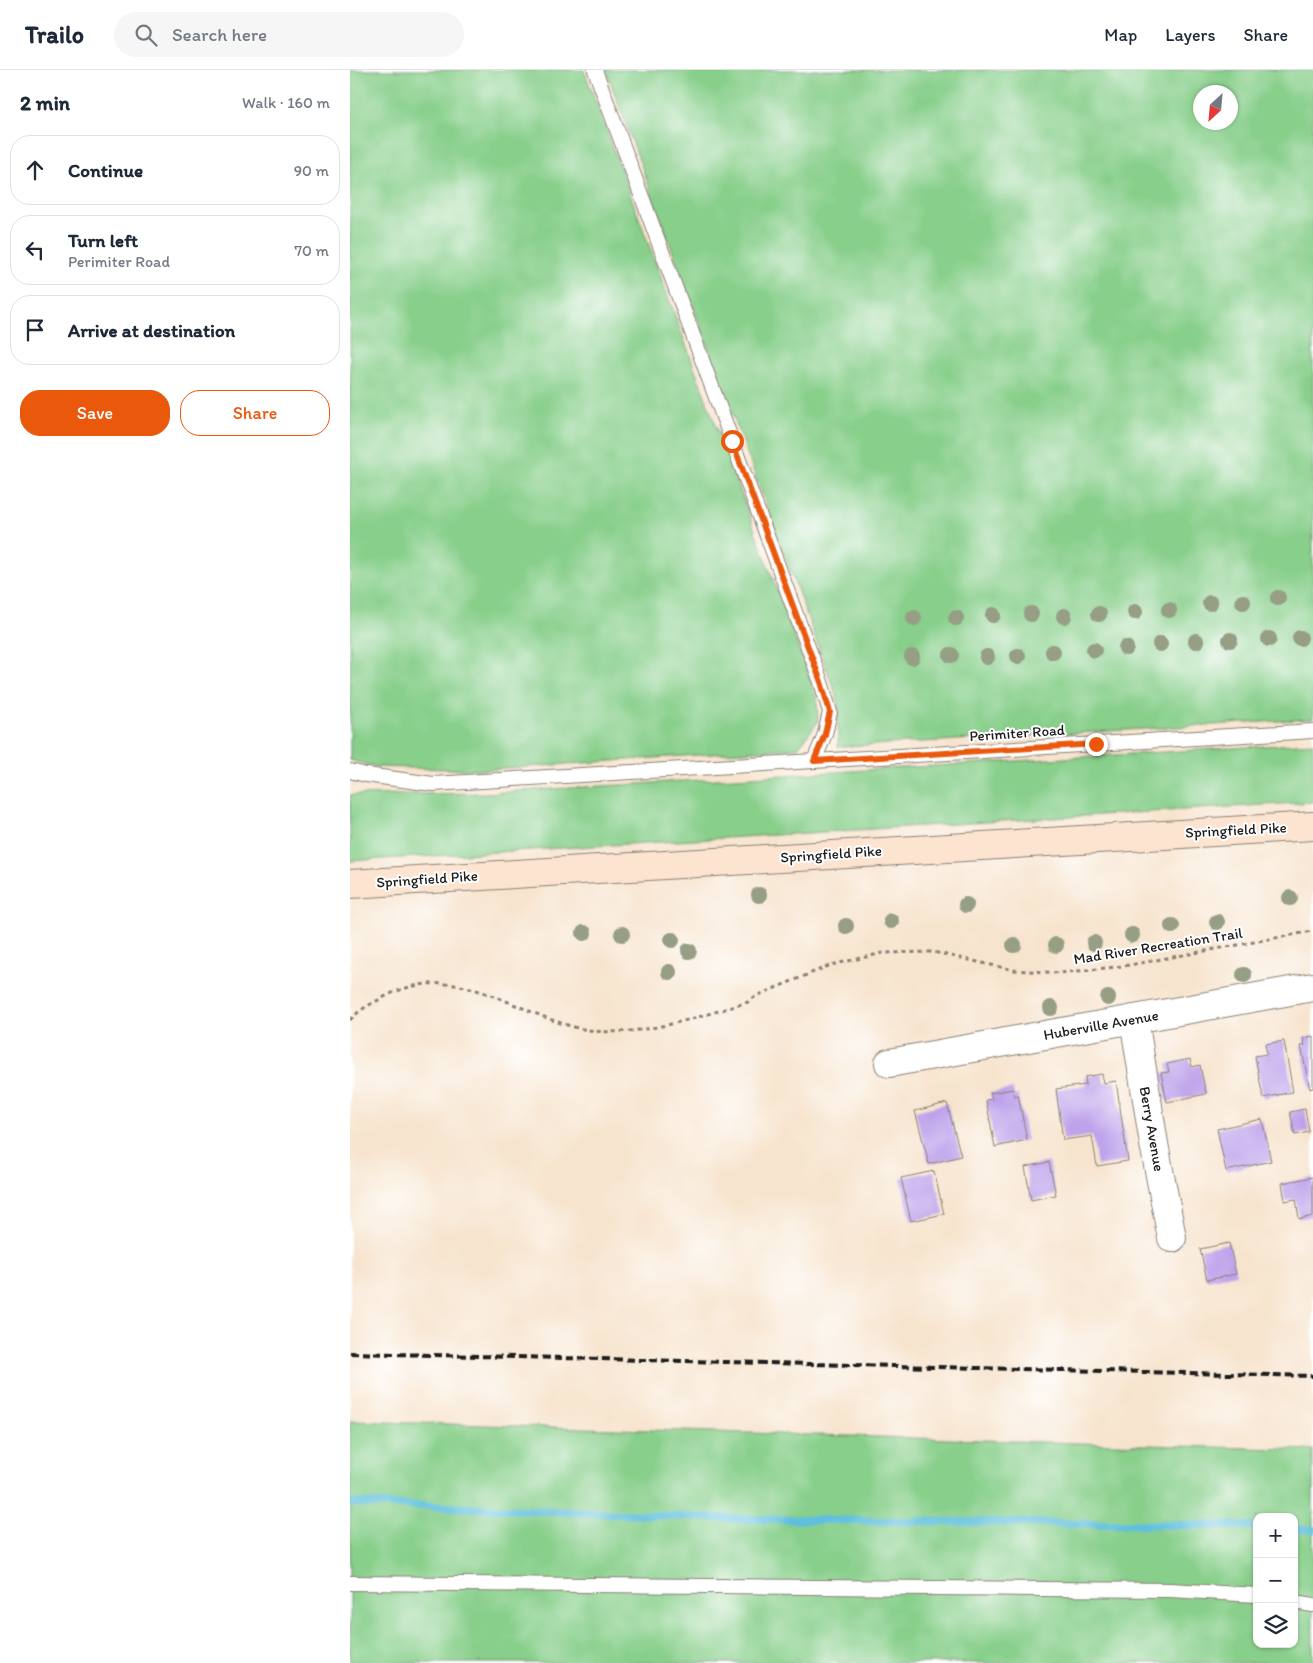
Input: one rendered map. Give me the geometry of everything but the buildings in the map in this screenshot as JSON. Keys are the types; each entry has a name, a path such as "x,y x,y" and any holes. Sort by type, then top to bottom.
{"main road":[{"name":"Springfield Pike","path":"350,884 1313,826"}],"street":[{"name":"Huberville Avenue","path":"889,1063 1313,987"},
{"name":"Berry Avenue","path":"1134,1019 1154,1144 1172,1238"}],"lane":[{"path":"595,70 821,682 830,712 825,734 814,761"},
{"name":"Perimiter Road","path":"350,771 366,776 433,784 1313,731"},
{"path":"350,783 366,776"},
{"path":"350,1583 1110,1589 1253,1595"},
{"path":"1298,1603 1313,1605"}],"path":[{"name":"Mad River Recreation Trail","path":"350,1020 361,1008 397,991 431,984 464,985 494,994 567,1025 596,1031 628,1030 676,1022 748,1002 756,996 830,965 883,953 934,952 1014,970 1060,973 1124,966 1313,931"}],"green space":[{"path":"350,70 584,70 817,698 818,722 798,748 483,770 376,767 350,760"},
{"path":"606,70 1313,70 1313,719 838,747 838,700"},
{"path":"1313,743 1313,802 350,861 350,795 486,793"},
{"path":"350,1421 1313,1450 1313,1663 350,1663"}],"waterway":[{"path":"350,1503 745,1519 1253,1526"},
{"path":"1298,1529 1313,1530"}],"railway":[{"path":"350,1353 1313,1376"}],"route":[{"path":"732,441 821,682 830,712 825,734 814,761 1096,744"}]}
